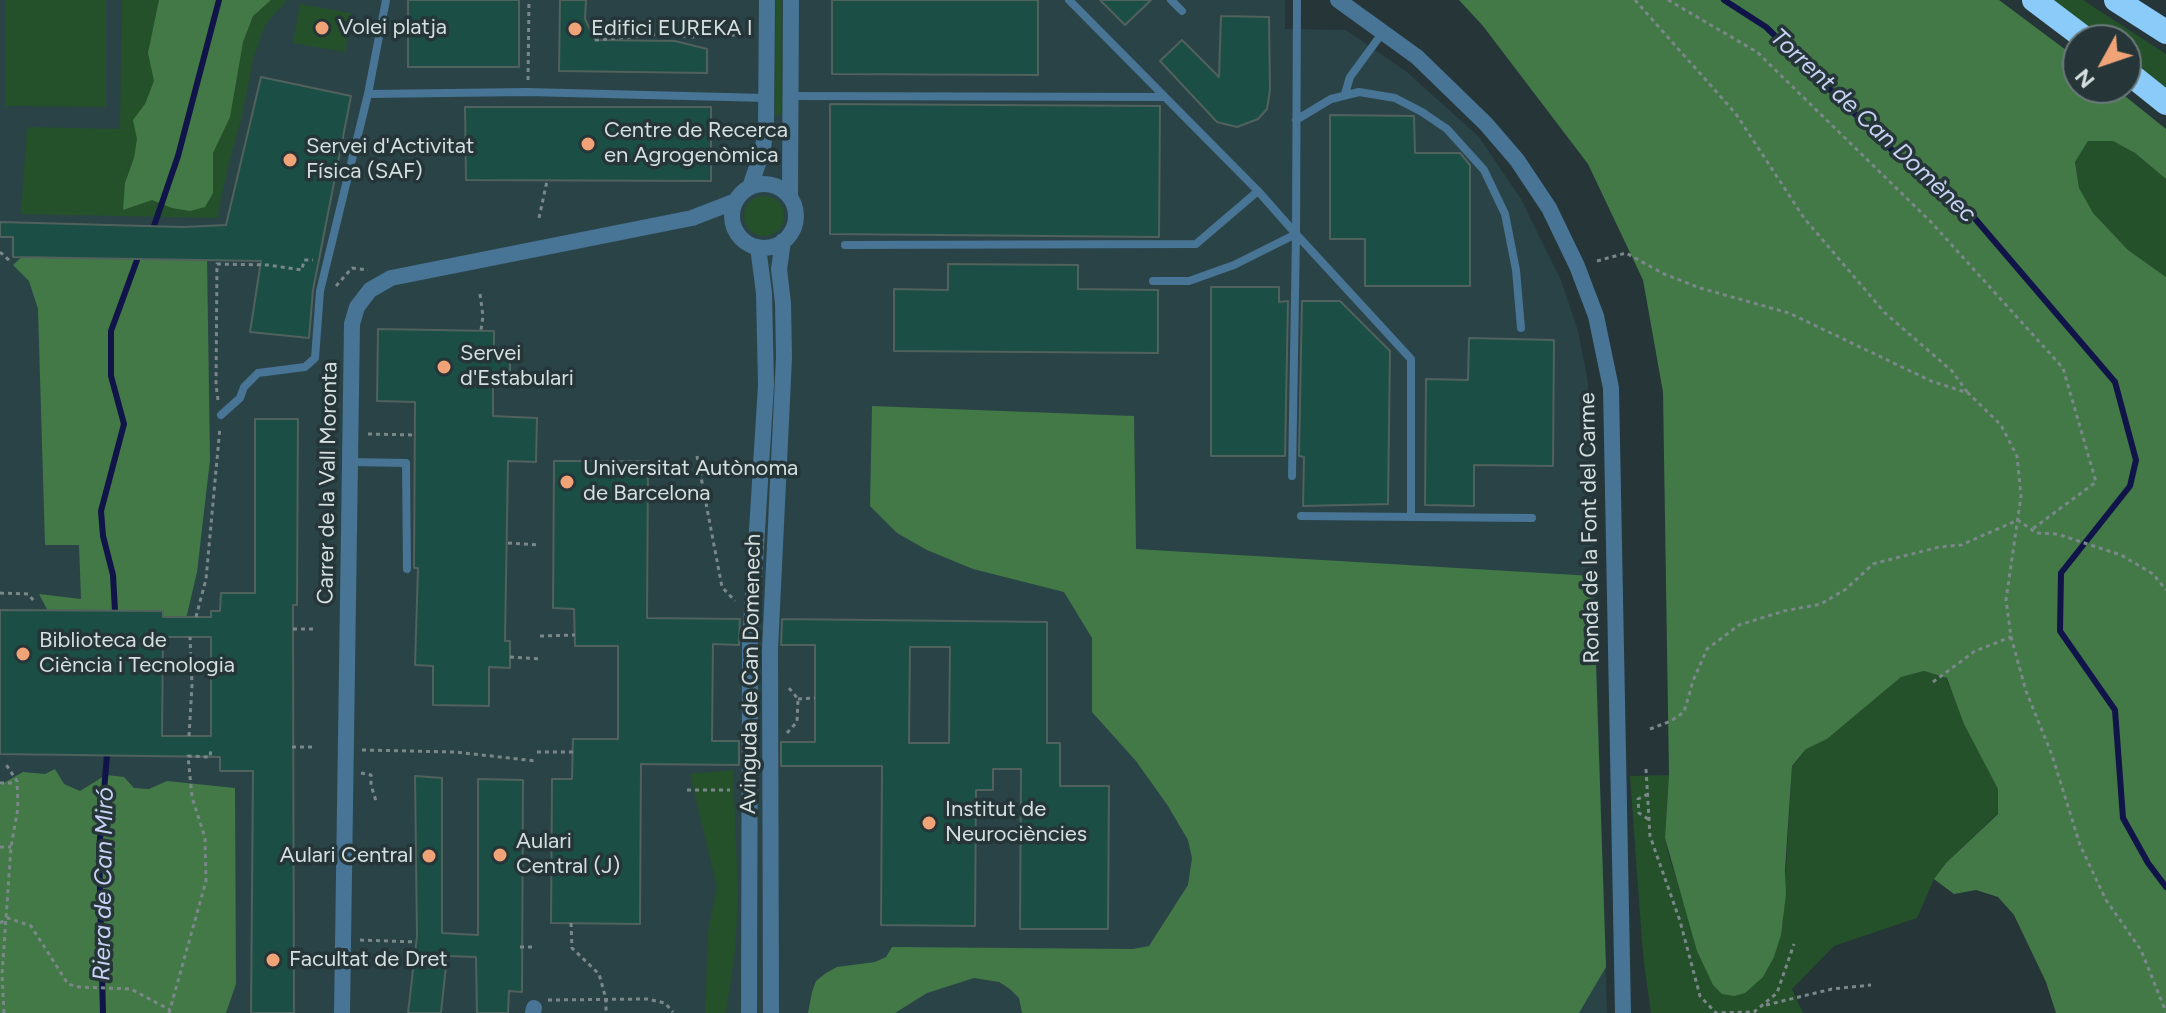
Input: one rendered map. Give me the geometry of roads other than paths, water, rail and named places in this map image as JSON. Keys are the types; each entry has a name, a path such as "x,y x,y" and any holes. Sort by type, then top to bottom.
{"highway":[{"path":"2034,0 2066,24"},
{"path":"2116,0 2166,32"},
{"path":"2142,84 2166,103"}],"street":[{"path":"767,0 763,149 750,187 736,201 732,216 735,228 746,241 758,247 771,247 783,241 791,234 796,221 796,210 790,197 791,0"},
{"name":"Ronda de la Font del Carme","path":"1338,0 1417,57 1486,124 1517,160 1549,208 1577,266 1596,316 1611,388 1623,1013"},
{"path":"750,187 772,184 790,197"},
{"name":"Carrer de la Vall Moronta","path":"342,1013 352,324 357,307 370,290 391,278 692,218 736,201"},
{"name":"Carrer de la Vall Moronta","path":"692,218 735,228"},
{"name":"Avinguda de Can Domenech","path":"771,1013 770,649 784,358 779,269 783,241"},
{"name":"Avinguda de Can Domenech","path":"749,1013 750,643 766,385 764,293 758,247"}],"lane":[{"path":"221,415 240,398 244,387 258,373 305,367 315,358 325,269 368,94 386,0"},
{"path":"1069,0 1258,191 1411,359 1411,515"},
{"path":"1171,0 1182,11"},
{"path":"1292,476 1297,0"},
{"path":"1345,94 1350,77 1383,32"},
{"path":"368,94 527,92 766,98"},
{"path":"1296,120 1331,99 1359,92 1395,98 1447,129 1484,170 1505,214 1516,270 1521,328"},
{"path":"790,96 1164,97"},
{"path":"845,245 1196,244 1258,191"},
{"path":"1153,281 1189,281 1234,265 1296,234"},
{"path":"350,462 406,463 407,569"},
{"path":"1301,516 1532,518"}],"waterway":[{"name":"Riera de Can Miró","path":"154,226 178,156 219,0"},
{"name":"Torrent de Can Domènec","path":"1724,0 1766,27 1896,154 1965,207 2115,382 2136,460 2130,486 2061,573 2060,631 2115,710 2123,818 2148,863 2166,887"},
{"name":"Riera de Can Miró","path":"115,611 113,575 103,536 101,511 124,424 111,376 111,331 137,260"},
{"name":"Riera de Can Miró","path":"103,1013 99,851 107,755"}],"place":[{"name":"Volei platja","path":"322,28"},
{"name":"Edifici EUREKA I","path":"575,29"},
{"name":"Centre de Recerca en Agrogenòmica","path":"588,144"},
{"name":"Servei d'Activitat Física (SAF)","path":"290,160"},
{"name":"Servei d'Estabulari","path":"444,367"},
{"name":"Universitat Autònoma de Barcelona","path":"567,482"},
{"name":"Biblioteca de Ciència i Tecnologia","path":"23,654"},
{"name":"Institut de Neurociències","path":"929,823"},
{"name":"Aulari Central (J)","path":"500,855"},
{"name":"Aulari Central","path":"429,856"},
{"name":"Facultat de Dret","path":"273,960"}]}
